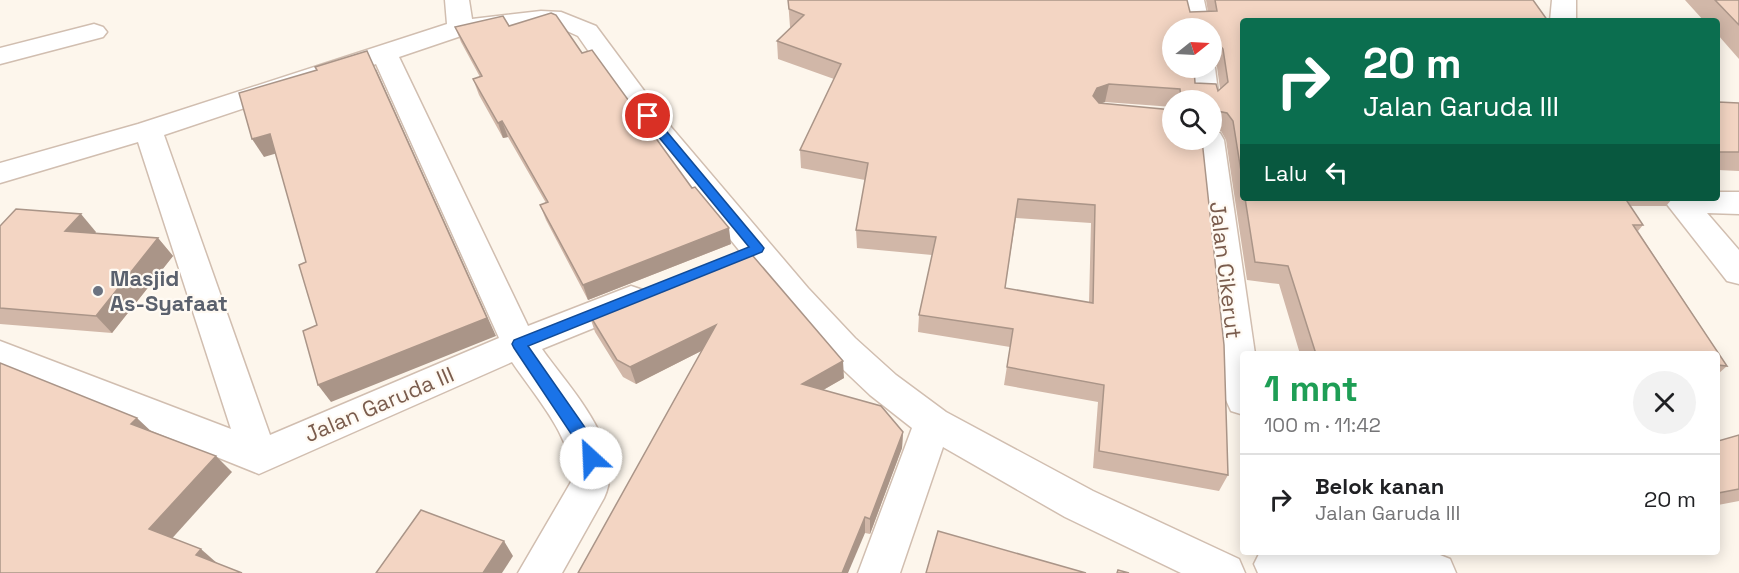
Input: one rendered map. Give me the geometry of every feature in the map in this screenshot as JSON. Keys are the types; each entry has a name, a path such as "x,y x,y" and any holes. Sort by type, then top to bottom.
{"street":[{"path":"1192,0 1196,18"},
{"path":"1563,18 1564,0"},
{"path":"0,173 148,130 384,52 459,14 561,20 587,32 661,134 758,248 796,297 843,348 883,385 933,423 1079,504 1224,573"},
{"path":"0,56 94,32"},
{"path":"384,52 519,344 585,441 593,473 584,499 539,573"},
{"path":"148,130 259,457"},
{"name":"Jalan Cikerut","path":"1211,150 1240,369"},
{"path":"1680,201 1739,272"},
{"path":"1699,201 1739,203"},
{"path":"725,261 758,248"},
{"name":"Jalan Garuda III","path":"259,457 519,344 660,288"},
{"path":"0,355 259,457"},
{"path":"879,573 933,423"},
{"path":"1274,563 1435,573"}],"building":[{"path":"788,0 1187,0 1190,12 1217,11 1215,0 1533,0 1546,18 1240,18 1240,165 1233,121 1227,113 1222,112 1222,90 1219,90 1228,82 1222,48 1222,18 1162,18 1162,78 1195,78 1195,83 1216,84 1218,90 1180,90 1109,84 1097,88 1093,96 1099,103 1162,109 1162,150 1203,150 1224,345 1228,475 1099,451 1104,385 1007,367 1013,329 919,315 936,237 856,230 868,163 800,150 841,64 777,41 804,15 789,9","holes":["1018,199 1095,205 1093,303 1005,288"]},
{"path":"1715,0 1739,0 1739,25"},
{"path":"551,13 556,15 582,53 592,50 692,188 695,187 729,228 583,285 540,205 548,202 502,121 498,123 473,79 482,76 455,27 503,16 509,26"},
{"path":"367,51 487,318 318,385 303,331 317,325 299,265 306,262 270,134 252,139 239,93 317,70 315,67"},
{"path":"1720,102 1739,103 1739,152 1720,152"},
{"path":"1245,201 1627,201 1643,225 1633,225 1717,351 1315,351 1288,266 1255,262"},
{"path":"16,209 81,214 65,231 158,238 96,316 0,308 0,226"},
{"path":"747,249 843,361 802,384 881,406 903,432 870,519 865,517 842,573 578,573 716,325 630,367 617,360 589,314"},
{"path":"1720,356 1727,366 1720,365"},
{"path":"0,363 137,418 131,424 216,456 149,529 201,549 196,555 242,573 0,573"},
{"path":"1739,435 1739,489 1720,493 1720,440"},
{"path":"421,510 504,541 483,573 376,573"},
{"path":"938,531 1086,573 926,573"}],"place":[{"name":"Masjid As-Syafaat","path":"98,291"}],"route":[{"path":"591,458 585,441 519,344 758,248 648,116"}]}
